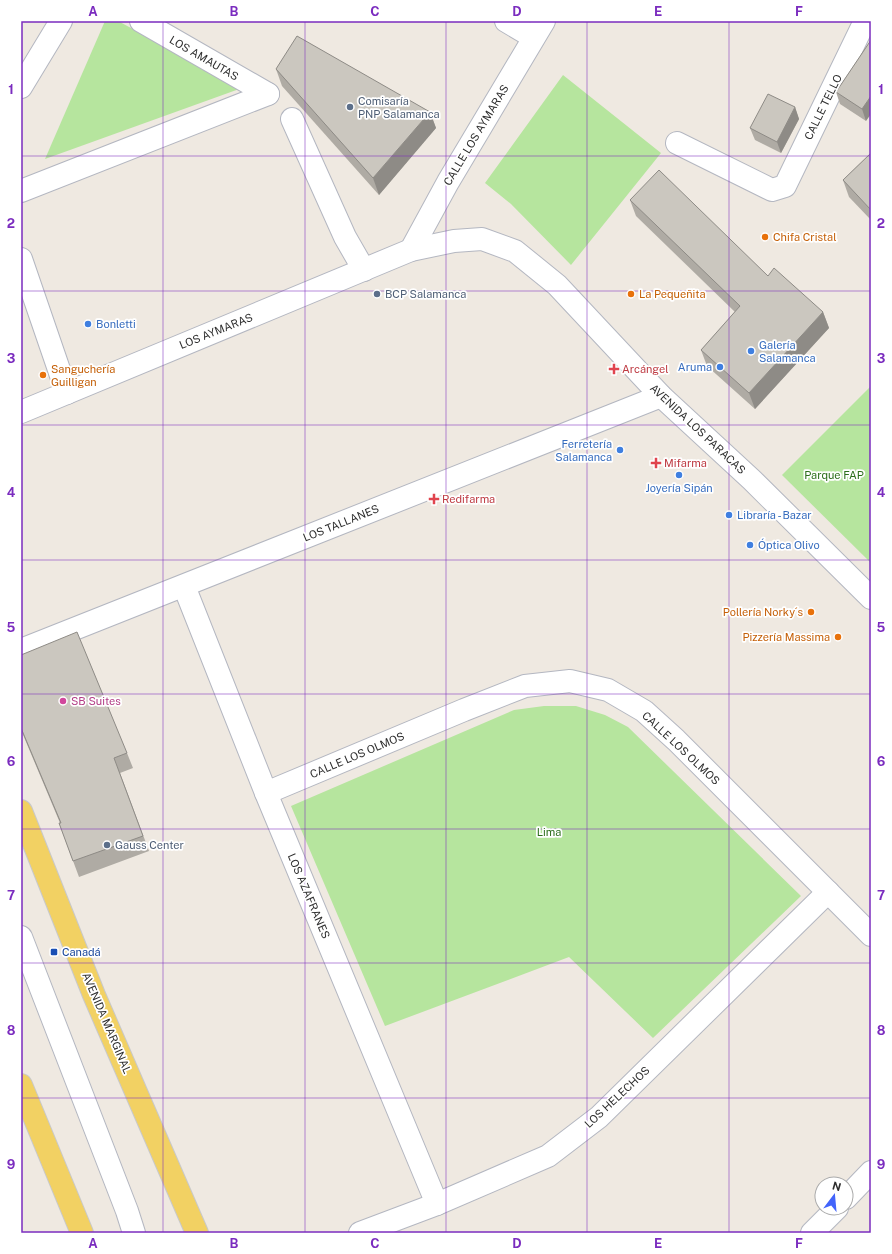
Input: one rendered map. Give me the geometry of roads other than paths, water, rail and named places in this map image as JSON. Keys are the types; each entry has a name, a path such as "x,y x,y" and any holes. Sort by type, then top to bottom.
{"main road":[{"name":"AVENIDA MARGINAL","path":"21,811 94,995 197,1233"},
{"path":"21,1085 82,1233"}],"street":[{"path":"21,87 61,21"},
{"name":"LOS AMAUTAS","path":"21,191 268,94 141,21"},
{"path":"506,21 538,29"},
{"name":"CALLE TELLO","path":"677,143 772,190 780,189 785,186 866,24"},
{"name":"CALLE LOS AYMARAS","path":"411,250 448,182 538,29"},
{"path":"292,118 345,237 364,270"},
{"name":"AVENIDA LOS PARACAS","path":"411,250 454,241 482,239 515,251 557,286 661,396 752,480 871,598"},
{"name":"LOS AYMARAS","path":"21,412 411,250"},
{"path":"21,259 67,393"},
{"name":"LOS TALLANES","path":"21,650 661,396"},
{"name":"LOS AZAFRANES","path":"184,586 266,793 438,1204"},
{"name":"CALLE LOS OLMOS","path":"266,793 525,686 570,681 608,690 644,711 676,740 871,935"},
{"name":"LOS HELECHOS","path":"360,1233 438,1204 548,1156 599,1117 828,892"},
{"path":"21,938 134,1233"},
{"path":"854,1190 871,1172"},
{"path":"812,1233 829,1216"}],"place":[{"name":"Comisaría PNP Salamanca","path":"350,107"},
{"name":"Chifa Cristal","path":"765,237"},
{"name":"BCP Salamanca","path":"377,294"},
{"name":"La Pequeñita","path":"631,294"},
{"name":"Bonletti","path":"88,324"},
{"name":"Galería Salamanca","path":"751,351"},
{"name":"Aruma","path":"720,367"},
{"name":"Arcángel","path":"614,369"},
{"name":"Sanguchería Guilligan","path":"43,375"},
{"name":"Ferretería Salamanca","path":"620,450"},
{"name":"Mifarma","path":"656,463"},
{"name":"Joyería Sipán","path":"679,475"},
{"name":"Redifarma","path":"434,499"},
{"name":"Libraría - Bazar","path":"729,515"},
{"name":"Óptica Olivo","path":"750,545"},
{"name":"Pollería Norky´s","path":"811,612"},
{"name":"Pizzería Massima","path":"838,637"},
{"name":"SB Suites","path":"63,701"},
{"name":"Gauss Center","path":"107,845"},
{"name":"Canadá","path":"54,952"}],"park label":[{"name":"Parque FAP","path":"834,475"},
{"name":"Lima","path":"549,832"}]}
